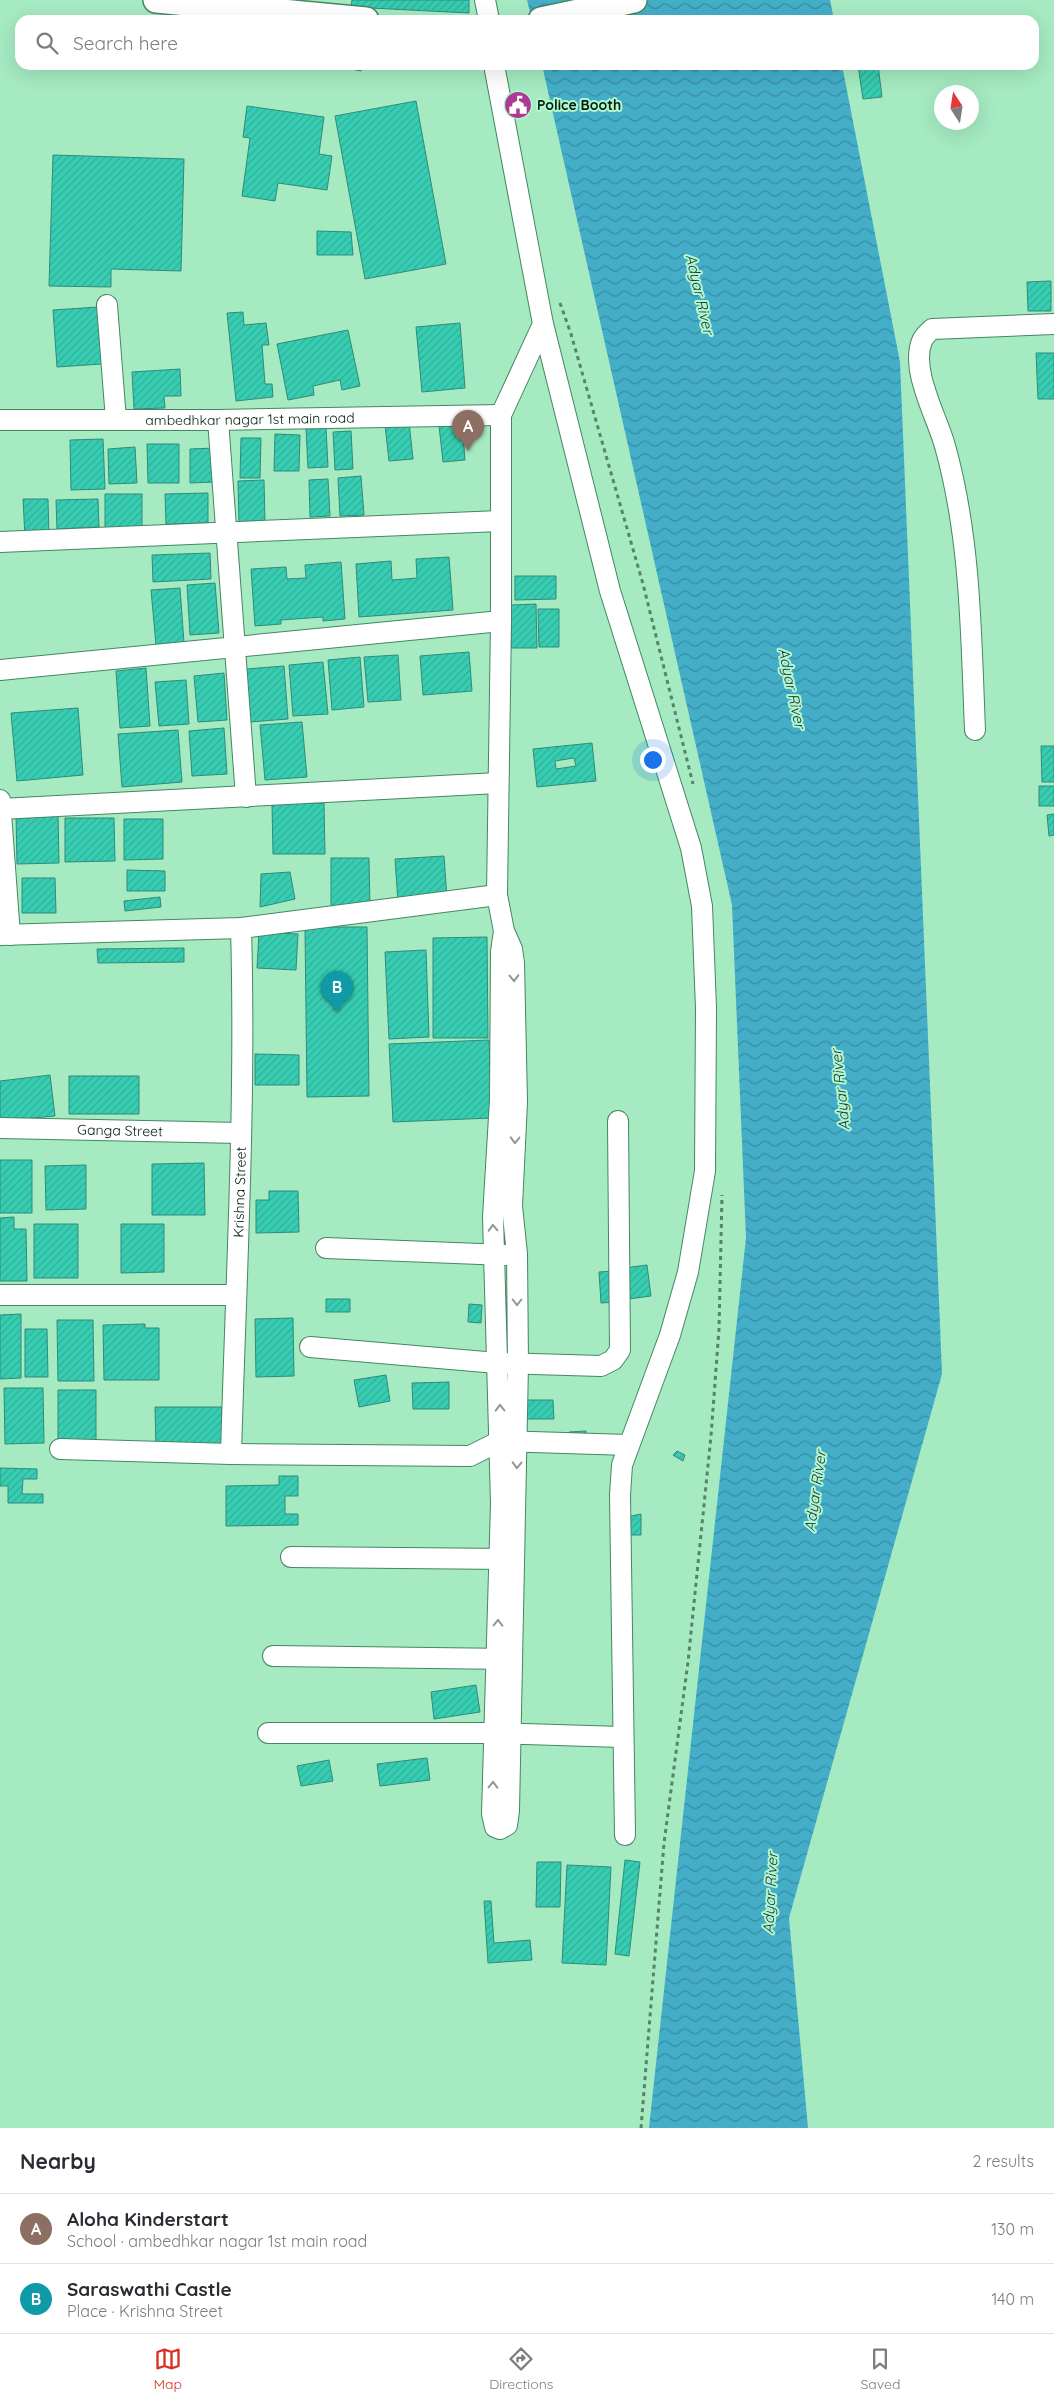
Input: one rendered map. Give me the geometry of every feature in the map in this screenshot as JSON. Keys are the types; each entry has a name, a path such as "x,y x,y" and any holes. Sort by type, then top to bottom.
{"street":[{"path":"156,0 314,15"},
{"path":"485,0 488,15"},
{"path":"564,15 634,0"},
{"path":"495,70 543,324 610,591 691,848 702,906 706,1018 705,1171 688,1272 670,1334 622,1464 620,1494 622,1737 625,1834"},
{"path":"107,305 116,420"},
{"path":"503,1734 509,1441 518,1364 517,1254 512,1206 508,1101 514,963 512,948 504,931 497,895 501,621 501,415 543,324"},
{"path":"974,730 970,588 947,454 918,366 922,340 932,329 1054,324"},
{"name":"ambedhkar nagar 1st main road","path":"0,420 218,420 501,415"},
{"path":"218,420 246,797"},
{"path":"0,542 500,520"},
{"path":"0,670 501,621"},
{"path":"0,809 498,783"},
{"path":"0,800 5,935 241,928 497,895"},
{"name":"Krishna Street","path":"231,1454 241,1133 243,995 241,928"},
{"path":"508,1101 494,1190 494,1256 497,1363 509,1441"},
{"path":"310,1347 518,1364 601,1366 613,1360 620,1350 618,1121"},
{"name":"Ganga Street","path":"0,1128 241,1133"},
{"path":"326,1248 494,1256 517,1254"},
{"path":"0,1294 236,1295"},
{"path":"60,1449 231,1454 470,1456 509,1441 629,1445"},
{"path":"291,1557 507,1559"},
{"path":"273,1656 505,1659"},
{"path":"268,1733 503,1734 622,1737"}],"path":[{"path":"535,282 546,286 554,294 562,307 571,334 644,584 694,789"},
{"path":"641,2128 664,1843 688,1662 711,1436 719,1329 722,1190"}],"water":[{"path":"527,0 830,0 833,15 531,15"},
{"name":"Adyar River","path":"543,70 843,70 900,362 942,1374 789,1918 808,2128 649,2128 746,1238 732,905"}],"building":[{"path":"352,0 469,0 469,13 351,7"},
{"path":"859,70 879,70 882,97 863,99"},
{"path":"416,101 446,264 365,279 335,116"},
{"path":"247,106 324,117 319,154 332,156 327,190 278,183 275,201 242,196 250,138 243,137"},
{"path":"53,155 184,159 181,271 111,269 111,287 49,286"},
{"path":"317,231 351,232 353,255 317,255"},
{"path":"1051,281 1051,311 1028,311 1027,282"},
{"path":"98,307 102,364 57,367 53,310"},
{"path":"243,312 244,325 266,323 269,345 262,345 265,384 272,384 273,397 236,401 227,313"},
{"path":"460,323 465,388 422,392 416,327"},
{"path":"348,330 360,386 342,390 340,380 313,386 314,395 288,400 277,344"},
{"path":"1036,353 1054,353 1054,399 1038,399"},
{"path":"180,369 181,396 164,396 165,408 134,409 132,372"},
{"path":"409,422 413,459 389,461 385,425"},
{"path":"462,424 465,460 443,462 439,426"},
{"path":"326,428 328,467 308,468 306,429"},
{"path":"351,431 353,469 335,470 333,432"},
{"path":"275,434 300,435 299,471 274,471"},
{"path":"241,438 261,438 260,478 240,478"},
{"path":"103,439 105,489 71,490 70,440"},
{"path":"147,444 179,444 179,483 148,483"},
{"path":"135,447 137,483 109,484 108,449"},
{"path":"215,448 215,482 190,483 190,449"},
{"path":"361,476 364,515 340,516 338,478"},
{"path":"328,479 330,516 310,517 309,480"},
{"path":"264,480 265,523 239,523 238,481"},
{"path":"208,493 208,523 166,524 165,494"},
{"path":"105,494 142,494 142,529 105,530"},
{"path":"23,499 48,499 49,537 25,538"},
{"path":"98,499 99,527 57,529 56,500"},
{"path":"210,553 211,579 153,582 152,555"},
{"path":"449,557 453,610 359,617 356,564 391,561 392,580 417,578 416,559"},
{"path":"341,562 345,619 323,621 323,617 281,620 281,624 255,626 251,569 286,567 287,579 306,578 305,565"},
{"path":"515,576 556,576 556,599 515,600"},
{"path":"215,583 219,633 190,635 187,585"},
{"path":"180,588 184,643 156,645 151,590"},
{"path":"536,604 537,648 511,648 511,605"},
{"path":"538,609 559,609 559,647 539,647"},
{"path":"469,652 472,691 423,695 420,656"},
{"path":"398,655 401,700 368,702 364,657"},
{"path":"360,657 364,707 332,710 328,660"},
{"path":"323,662 328,714 293,716 289,665"},
{"path":"284,666 288,719 250,722 246,669"},
{"path":"146,668 150,726 120,728 116,671"},
{"path":"224,673 227,720 198,722 194,676"},
{"path":"186,680 189,724 159,726 155,682"},
{"path":"78,708 83,775 17,781 11,713"},
{"path":"302,722 307,777 265,780 260,725"},
{"path":"224,728 227,774 192,776 189,731"},
{"path":"178,730 182,782 122,787 118,734"},
{"path":"592,743 596,781 537,787 533,749","holes":["574,758 576,766 556,769 555,761"]},
{"path":"1041,746 1054,746 1054,782 1042,782"},
{"path":"1039,786 1054,786 1054,806 1039,806"},
{"path":"324,803 325,854 273,854 272,804"},
{"path":"1054,814 1054,835 1049,836 1047,815"},
{"path":"16,815 58,815 59,863 17,864"},
{"path":"65,818 114,818 115,861 65,862"},
{"path":"124,819 163,819 163,859 124,860"},
{"path":"444,856 447,899 398,902 395,859"},
{"path":"331,858 369,858 370,908 331,908"},
{"path":"127,870 165,871 165,891 127,891"},
{"path":"290,872 295,899 260,907 261,874"},
{"path":"22,878 55,878 56,913 22,913"},
{"path":"160,897 161,907 125,911 124,901"},
{"path":"305,927 367,927 369,1096 307,1097"},
{"path":"259,932 298,934 296,970 257,968"},
{"path":"487,937 488,1038 433,1038 433,938"},
{"path":"184,948 184,962 98,963 97,949"},
{"path":"426,950 429,1037 389,1039 385,952"},
{"path":"489,1040 492,1118 393,1122 389,1044"},
{"path":"255,1054 299,1055 299,1085 255,1085"},
{"path":"50,1075 55,1116 0,1121 0,1081"},
{"path":"69,1076 139,1076 139,1114 69,1114"},
{"path":"0,1160 32,1160 32,1213 0,1213"},
{"path":"204,1163 205,1215 152,1215 152,1164"},
{"path":"86,1165 86,1209 46,1210 45,1166"},
{"path":"269,1191 298,1191 299,1232 256,1233 256,1200 269,1200"},
{"path":"14,1217 14,1229 26,1229 27,1281 0,1281 0,1218"},
{"path":"34,1224 78,1224 78,1278 34,1278"},
{"path":"121,1224 164,1224 164,1272 121,1273"},
{"path":"647,1265 651,1296 628,1299 624,1268"},
{"path":"614,1271 615,1302 601,1303 599,1272"},
{"path":"326,1299 350,1299 350,1312 326,1312"},
{"path":"469,1304 482,1305 481,1323 468,1322"},
{"path":"21,1314 21,1378 0,1379 0,1315"},
{"path":"293,1318 294,1376 256,1377 255,1319"},
{"path":"57,1320 93,1320 94,1381 58,1381"},
{"path":"145,1324 145,1328 159,1328 159,1380 104,1380 103,1325"},
{"path":"25,1329 47,1329 48,1377 25,1377"},
{"path":"386,1375 390,1401 359,1407 354,1380"},
{"path":"449,1382 449,1409 413,1409 412,1383"},
{"path":"4,1388 43,1388 44,1443 5,1444"},
{"path":"58,1390 96,1390 96,1442 58,1442"},
{"path":"524,1400 553,1400 554,1419 524,1419"},
{"path":"155,1407 222,1407 222,1449 156,1450"},
{"path":"586,1431 586,1439 570,1439 569,1432"},
{"path":"677,1451 685,1455 683,1461 673,1455"},
{"path":"0,1468 37,1469 37,1479 23,1479 22,1494 43,1494 43,1503 8,1503 8,1486 0,1486"},
{"path":"279,1476 298,1476 298,1496 285,1496 285,1514 298,1514 298,1525 226,1526 226,1486 279,1485"},
{"path":"641,1514 641,1535 629,1535 631,1516"},
{"path":"476,1685 480,1712 434,1719 431,1692"},
{"path":"427,1758 430,1780 380,1786 377,1764"},
{"path":"329,1760 333,1781 301,1786 297,1766"},
{"path":"625,1860 640,1862 629,1956 615,1954"},
{"path":"537,1862 561,1862 560,1907 536,1907"},
{"path":"567,1865 611,1867 606,1965 562,1963"},
{"path":"484,1901 491,1901 494,1943 530,1940 532,1960 488,1963"}],"place":[{"name":"Police Booth","path":"518,105"},
{"name":"Aloha Kinderstart","path":"468,451"},
{"name":"Saraswathi Castle","path":"337,1012"}]}
